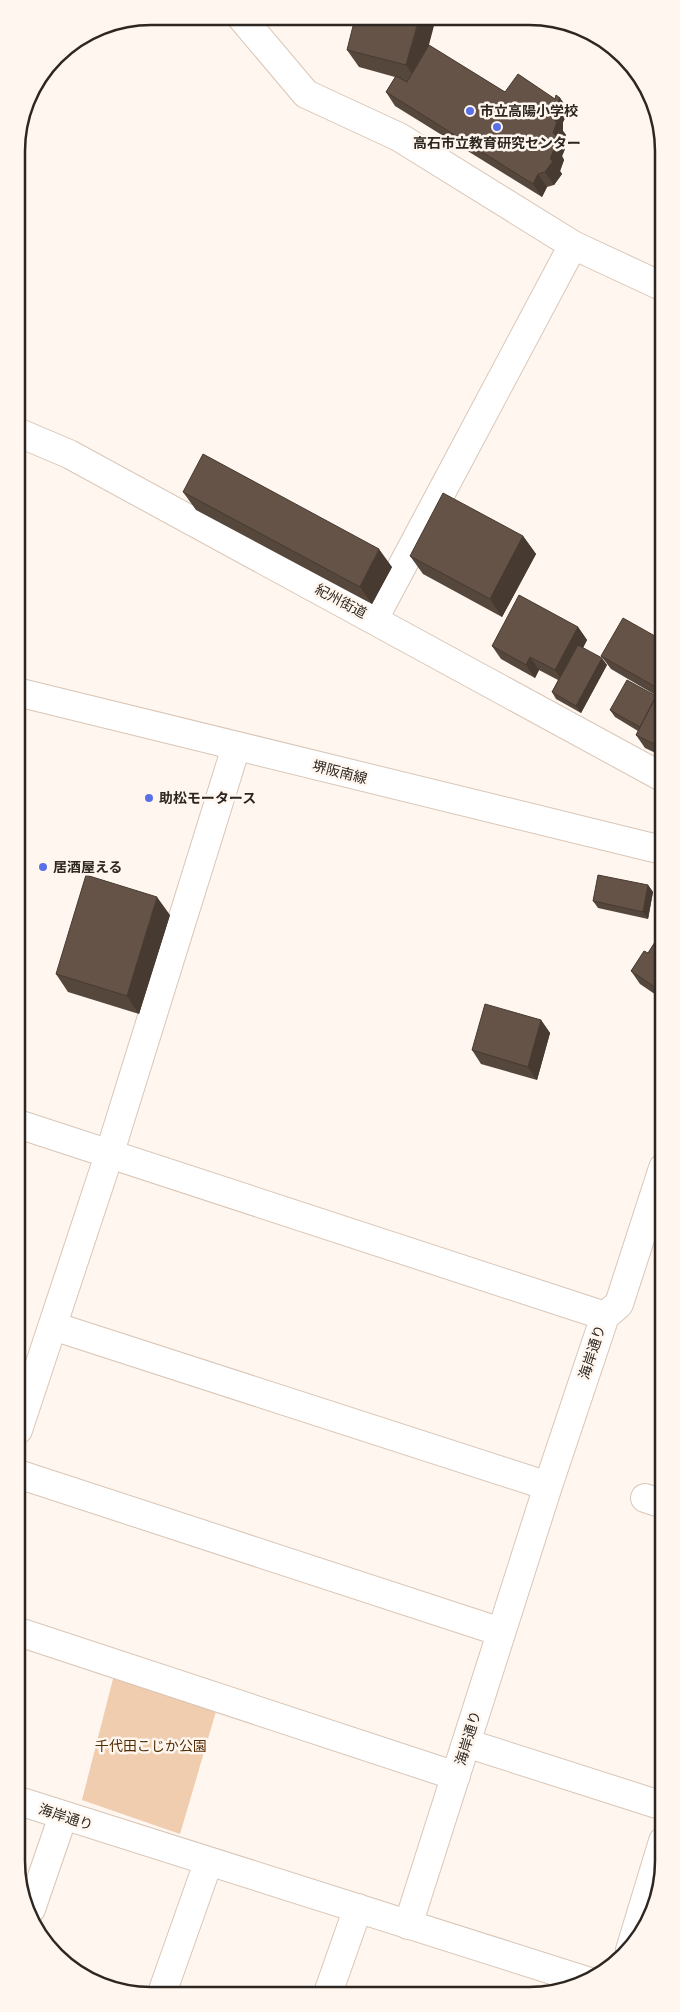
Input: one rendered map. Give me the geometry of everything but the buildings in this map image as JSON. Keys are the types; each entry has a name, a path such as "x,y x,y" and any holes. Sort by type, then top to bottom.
{"street":[{"path":"248,25 306,94 399,138 573,245 655,283"},
{"path":"374,619 573,245"},
{"name":"紀州街道","path":"25,435 69,454 655,773"},
{"name":"堺阪南線","path":"25,694 655,848"},
{"path":"25,1409 110,1152 236,747"},
{"path":"25,1126 110,1152 604,1316"},
{"name":"海岸通り","path":"25,1803 208,1863 408,1925 604,1316 619,1304 655,1196"},
{"path":"53,1326 548,1486"},
{"path":"25,1476 501,1632"},
{"path":"25,1634 456,1776"},
{"path":"466,1742 655,1803"},
{"path":"32,1903 63,1816"},
{"path":"164,1987 208,1863"},
{"path":"638,1925 655,1867"},
{"path":"330,1987 358,1908"},
{"path":"408,1925 576,1978"}],"green space":[{"name":"千代田こじか公園","path":"114,1675 217,1708 180,1834 82,1800"}],"place":[{"name":"市立高陽小学校","path":"470,111"},
{"name":"高石市立教育研究センター","path":"497,127"},
{"name":"助松モータース","path":"149,798"},
{"name":"居酒屋える","path":"43,867"}]}
